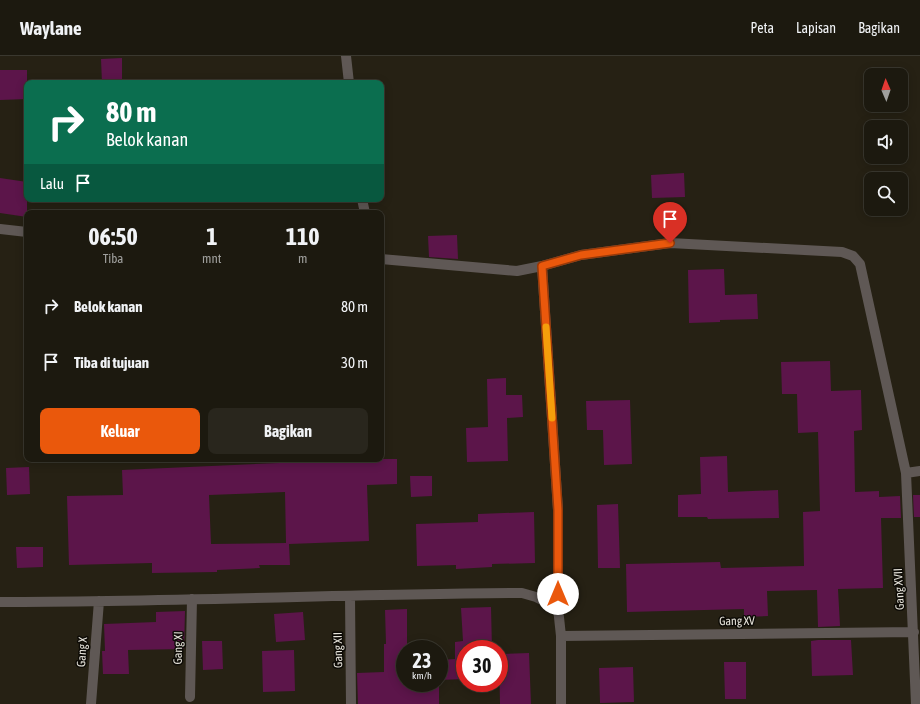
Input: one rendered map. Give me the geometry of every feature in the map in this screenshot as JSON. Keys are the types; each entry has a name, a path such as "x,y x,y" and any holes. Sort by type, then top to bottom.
{"street":[{"path":"346,56 349,80"},
{"path":"0,229 24,232"},
{"name":"Gang XVII","path":"384,259 517,271 542,266 581,255 670,243 842,252 853,256 860,264 906,473 916,704"},
{"path":"542,266 558,510 558,608 561,636 561,704"},
{"path":"906,473 920,471"},
{"path":"0,602 522,593 536,597 558,608"},
{"name":"Gang XII","path":"350,596 351,704"},
{"name":"Gang XI","path":"190,697 192,599"},
{"name":"Gang X","path":"92,704 99,601"},
{"name":"Gang XV","path":"561,636 914,632"}],"building":[{"path":"122,58 122,80 102,80 101,59"},
{"path":"0,70 27,70 27,80 24,80 24,99 0,100"},
{"path":"684,173 685,197 652,198 651,175"},
{"path":"0,178 24,182 24,202 27,202 27,210 24,210 24,217 0,213"},
{"path":"457,235 458,259 429,257 428,236"},
{"path":"724,269 725,295 757,294 758,319 720,320 720,322 689,323 688,270"},
{"path":"830,361 831,391 861,390 862,430 854,431 855,492 879,491 879,497 900,496 901,518 881,518 883,588 838,589 840,626 818,627 817,590 767,591 768,616 744,617 744,609 627,612 626,564 720,562 721,568 804,566 803,512 820,511 818,432 798,433 797,394 782,394 781,362"},
{"path":"506,378 506,395 522,395 523,417 507,418 508,461 467,462 466,428 488,427 487,379"},
{"path":"630,400 632,464 604,465 603,430 587,430 586,401"},
{"path":"727,456 728,492 778,490 779,518 708,519 707,517 678,517 678,495 701,494 700,457"},
{"path":"384,459 397,459 397,484 367,485 369,541 289,544 290,565 259,565 260,568 217,570 217,572 152,573 152,563 69,565 67,496 123,495 122,470 279,462 384,462","holes":["285,492 286,543 211,544 209,495"]},
{"path":"29,467 30,494 7,495 6,468"},
{"path":"410,476 432,476 432,496 411,497"},
{"path":"913,495 920,495 920,517 914,517"},
{"path":"618,504 620,568 598,568 597,505"},
{"path":"534,512 535,563 492,564 492,567 456,569 456,565 417,566 416,524 478,522 478,514"},
{"path":"16,547 43,547 43,567 17,568"},
{"path":"491,607 492,640 463,640 461,608"},
{"path":"407,609 407,640 396,640 396,692 439,692 439,704 358,704 357,673 384,672 384,644 386,644 385,610"},
{"path":"185,611 184,649 128,650 129,674 103,674 102,651 105,651 104,624 156,622 156,612"},
{"path":"303,612 305,640 276,642 274,614"},
{"path":"851,640 853,675 812,676 811,641"},
{"path":"202,641 222,641 223,669 203,670"},
{"path":"455,642 456,679 448,680 448,659 455,659"},
{"path":"294,650 295,691 263,692 262,651"},
{"path":"529,653 531,704 500,704 500,692 508,692 508,654"},
{"path":"724,662 746,662 746,699 725,699"},
{"path":"633,667 634,702 600,703 599,668"}],"slow traffic":[{"path":"546,327 552,418"}],"route":[{"path":"558,594 558,510 542,266 581,255 670,243"}]}
